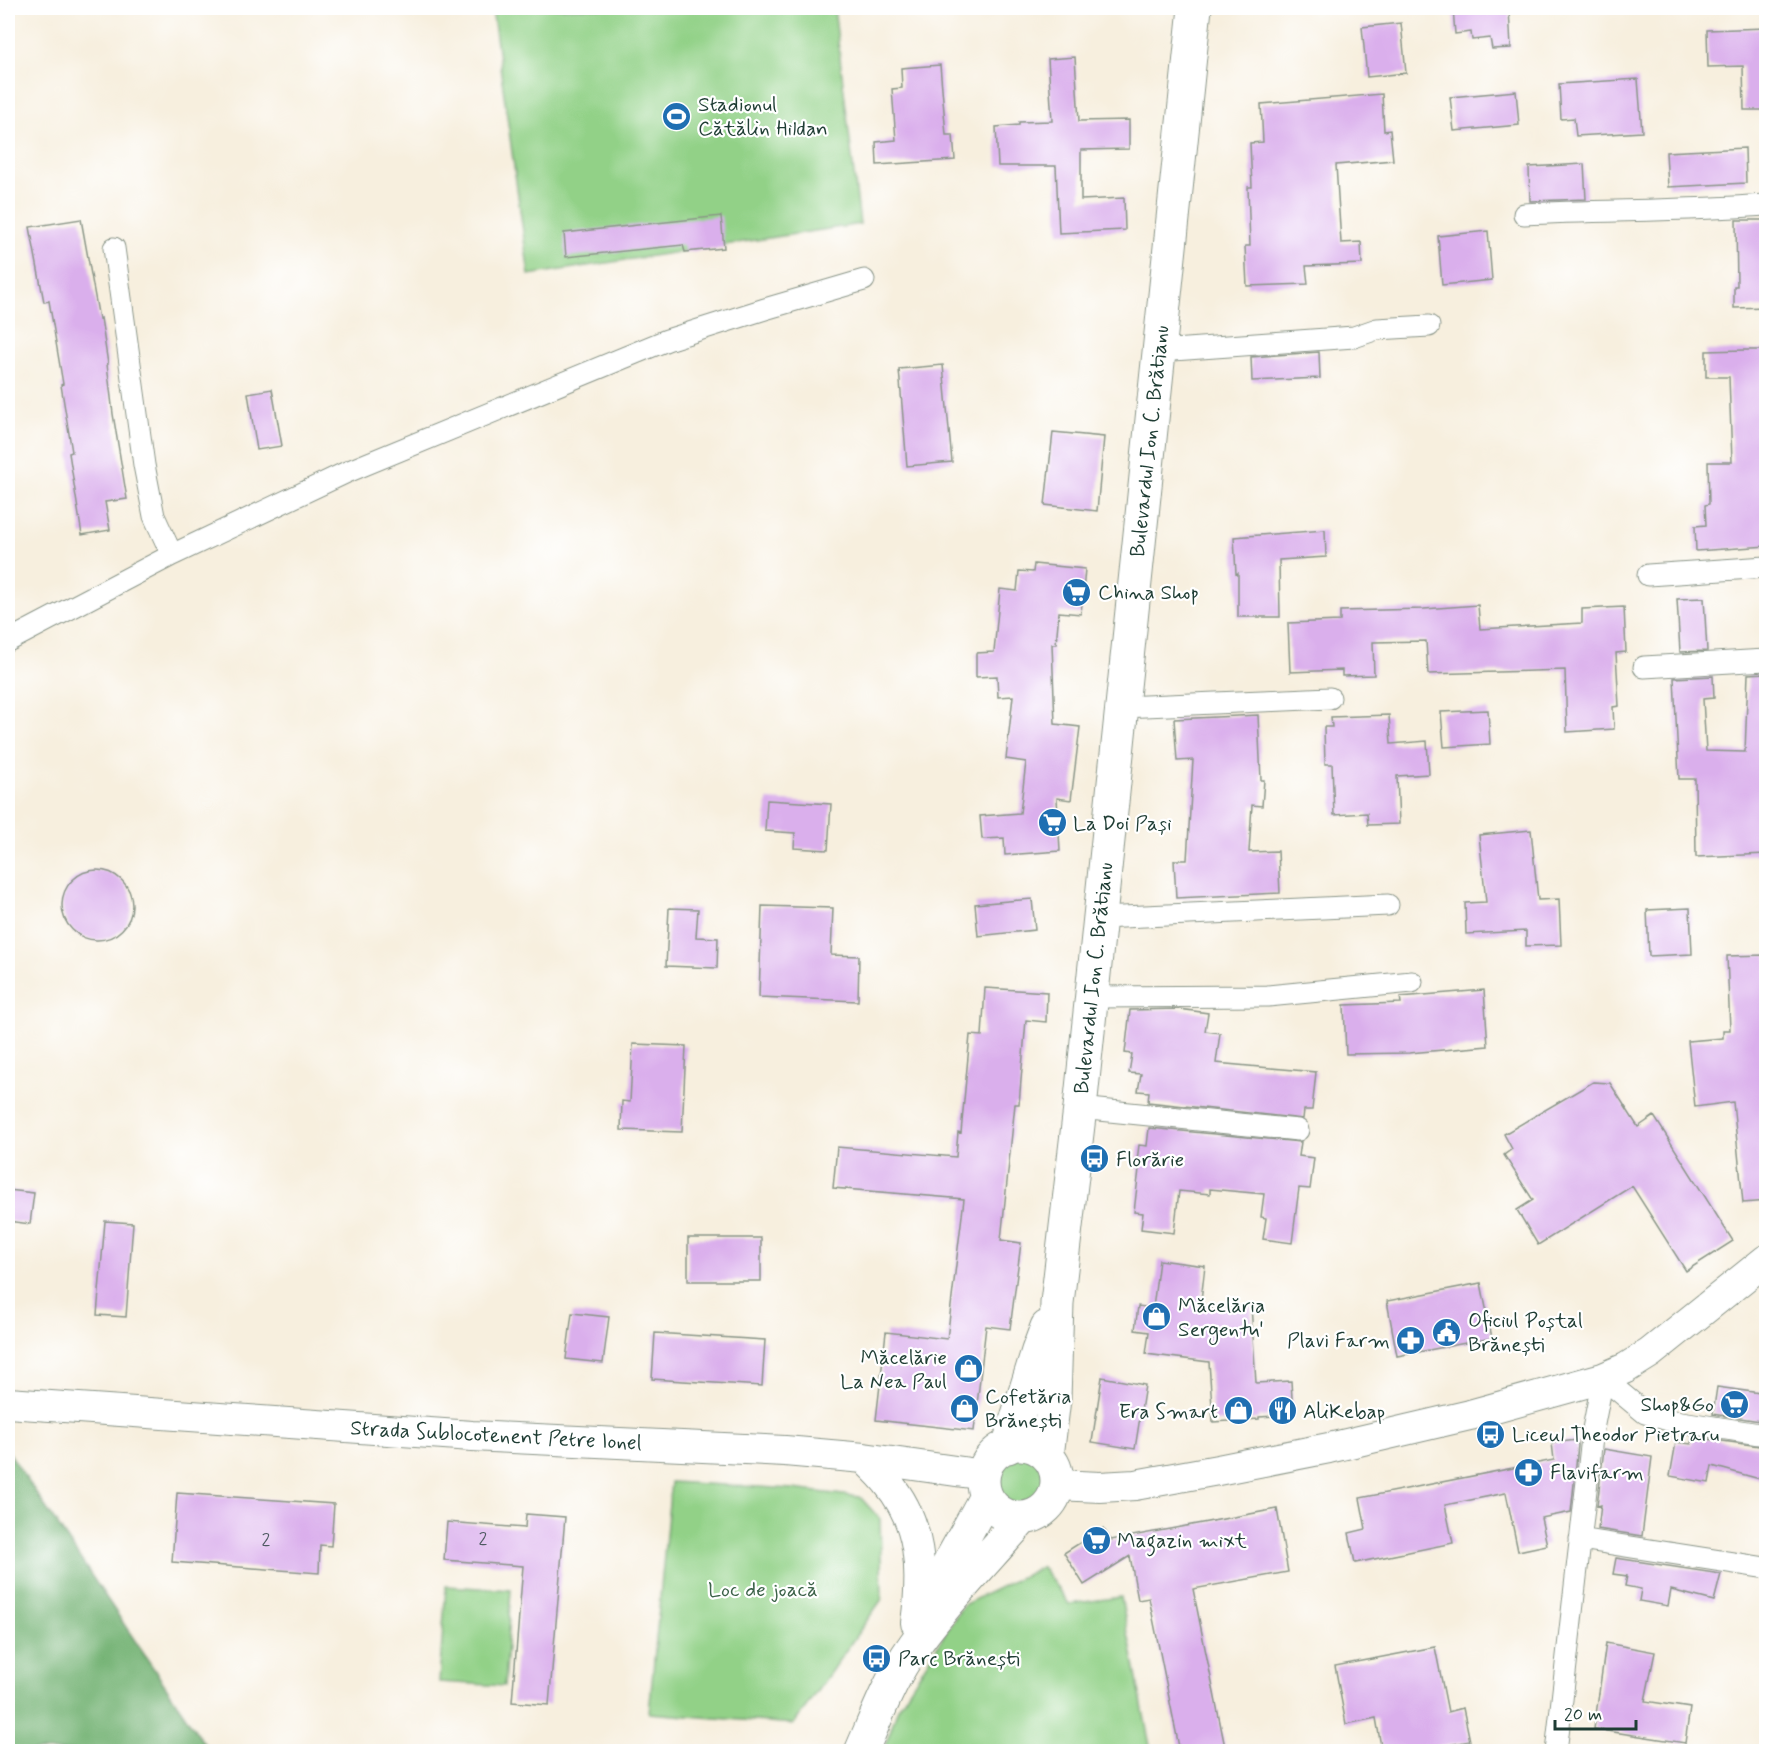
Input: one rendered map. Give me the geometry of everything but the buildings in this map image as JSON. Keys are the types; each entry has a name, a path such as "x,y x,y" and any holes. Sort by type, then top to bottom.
{"main road":[{"name":"Bulevardul Ion C. Brătianu","path":"1052,1470 1057,1303 1080,1108 1195,8"},
{"path":"1052,1470 1100,1487 1135,1485 1329,1448 1470,1415 1603,1378 1626,1368 1650,1353 1767,1260"},
{"name":"Bulevardul Ion C. Brătianu","path":"1008,1447 1038,1351 1057,1303"},
{"name":"Strada Sublocotenent Petre Ionel","path":"8,1403 460,1435 764,1450 864,1458 985,1486"},
{"path":"861,1752 885,1697 908,1655 936,1586 970,1527 985,1486 988,1463 996,1453 1018,1444 1039,1449 1052,1470 1054,1495 1041,1512 1022,1518 1011,1517 1000,1513 992,1505 985,1486"},
{"path":"864,1458 888,1482 906,1510 915,1534 920,1564 920,1594 916,1624 908,1655"},
{"path":"908,1655 952,1598 1022,1518"}],"street":[{"path":"1524,214 1684,210 1767,205"},
{"path":"114,248 144,465 154,516 172,555"},
{"path":"8,641 172,555 347,472 667,340 864,280"},
{"path":"1159,351 1354,337 1377,328 1429,326"},
{"path":"1648,575 1767,567"},
{"path":"1644,667 1767,660"},
{"path":"1122,708 1330,698"},
{"path":"1100,918 1388,905"},
{"path":"1091,997 1268,996 1412,982"},
{"path":"1080,1108 1298,1130"},
{"path":"1556,1752 1593,1429 1603,1378 1645,1413 1668,1420 1767,1435"},
{"path":"1580,1539 1767,1568"}],"green space":[{"name":"Stadionul Cătălin Hildan","path":"492,8 834,8 860,224 529,275"},
{"path":"8,1451 209,1751 8,1751"},
{"path":"1021,1456 1035,1460 1043,1468 1047,1482 1043,1496 1035,1504 1021,1508 1007,1504 999,1496 995,1482 999,1468 1007,1460"},
{"name":"Loc de joacă","path":"671,1482 793,1489 860,1497 880,1519 882,1599 794,1724 649,1713"},
{"path":"1042,1567 1069,1604 1121,1597 1151,1751 883,1752 898,1708 963,1605"},
{"path":"446,1586 511,1590 504,1686 439,1682"}],"place":[{"name":"Stadionul Cătălin Hildan","path":"677,116"},
{"name":"China Shop","path":"1077,592"},
{"name":"La Doi Pași","path":"1052,823"},
{"name":"Florărie","path":"1095,1159"},
{"name":"Măcelăria Sergentu'","path":"1157,1317"},
{"name":"Oficiul Poștal Brănești","path":"1447,1332"},
{"name":"Plavi Farm","path":"1411,1340"},
{"name":"Măcelărie La Nea Paul","path":"968,1369"},
{"name":"Shop&Go","path":"1735,1404"},
{"name":"Cofetăria Brănești","path":"964,1408"},
{"name":"Era Smart","path":"1239,1411"},
{"name":"AliKebap","path":"1282,1411"},
{"name":"Liceul Theodor Pietraru","path":"1491,1434"},
{"name":"Flavifarm","path":"1529,1472"},
{"name":"Magazin mixt","path":"1096,1540"},
{"name":"Parc Brănești","path":"877,1658"}]}
